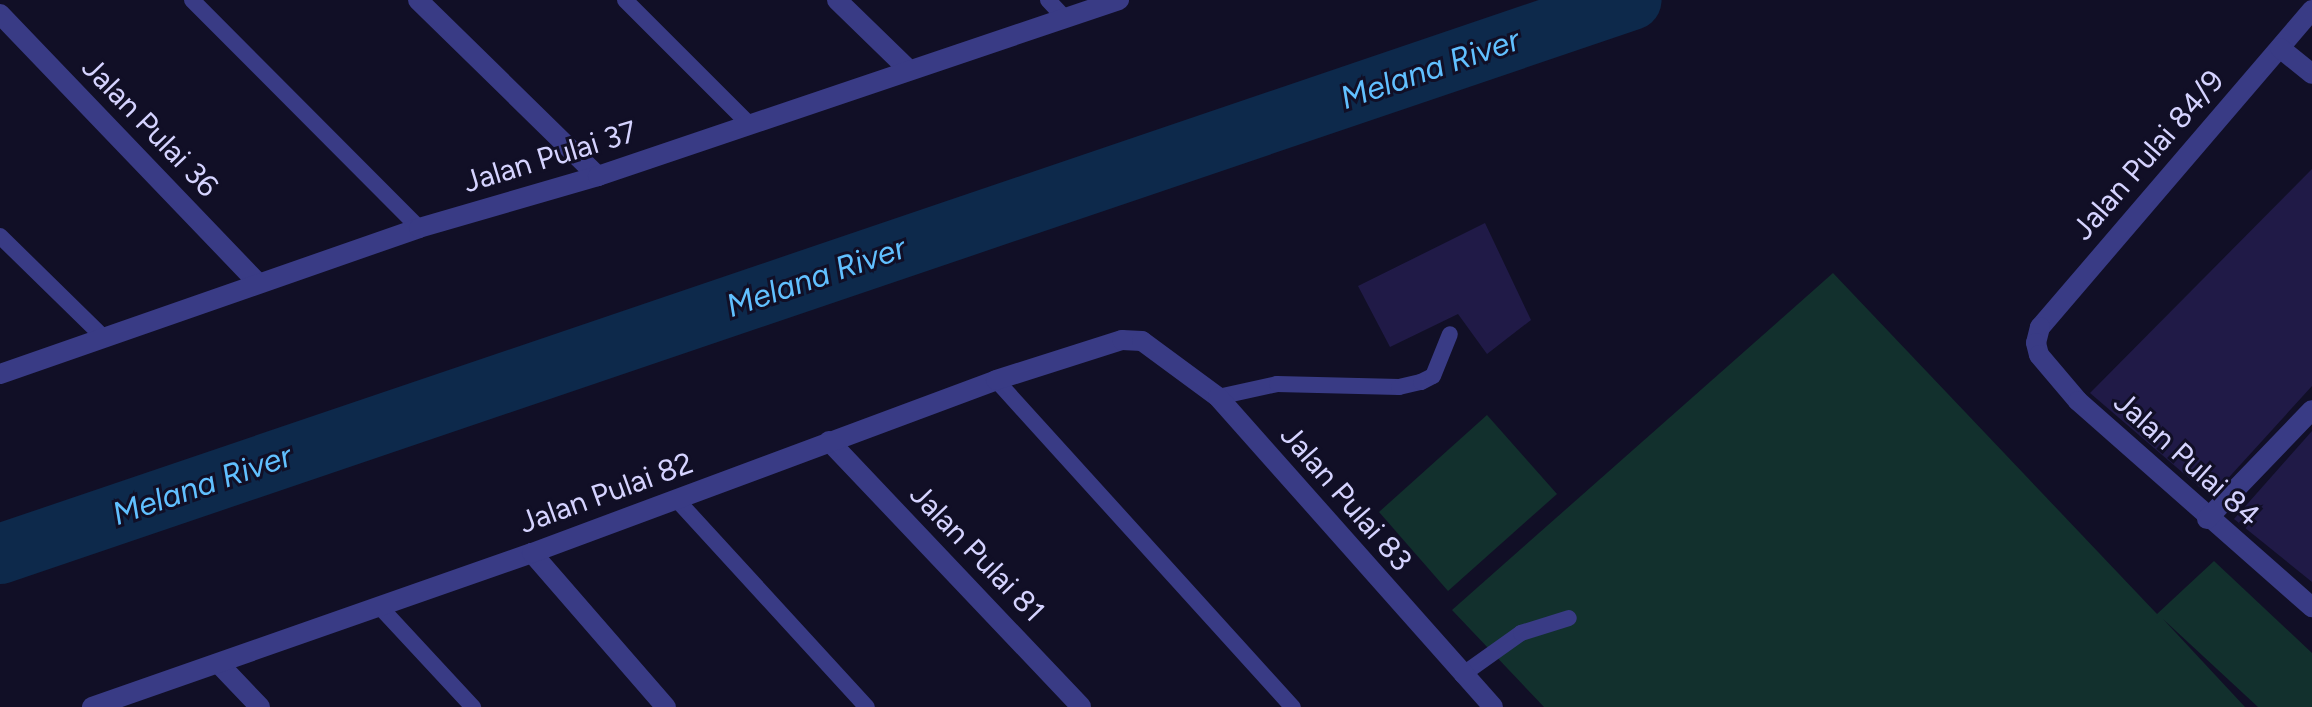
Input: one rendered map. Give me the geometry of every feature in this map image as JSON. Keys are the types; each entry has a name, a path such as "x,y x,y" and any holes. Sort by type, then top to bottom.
{"street":[{"path":"418,0 598,176"},
{"path":"837,0 909,70"},
{"name":"Jalan Pulai 37","path":"0,374 101,335 257,282 419,228 598,176 1119,0"},
{"name":"Jalan Pulai 84/9","path":"2036,343 2040,327 2312,10"},
{"name":"Jalan Pulai 36","path":"0,14 257,282"},
{"path":"2280,48 2312,74"},
{"name":"Jalan Pulai 82","path":"92,707 220,665 532,553 996,380 1122,340 1142,341"},
{"name":"Jalan Pulai 83","path":"1142,341 1218,397 1462,675 1481,703"},
{"name":"Jalan Pulai 84","path":"2036,343 2039,355 2078,401 2207,519 2307,594"},
{"path":"2207,519 2312,410"},
{"name":"Jalan Pulai 81","path":"829,441 1081,707"},
{"path":"532,553 666,707"},
{"path":"220,665 260,707"}],"lane":[{"path":"192,0 419,228"},
{"path":"625,0 749,124"},
{"path":"1048,0 1065,18"},
{"path":"0,236 101,335"},
{"path":"1218,397 1277,384 1399,387 1421,382 1433,376 1450,334"},
{"path":"996,380 1293,707"},
{"path":"677,500 867,707"},
{"path":"380,607 473,707"},
{"path":"1462,675 1521,633 1569,618"}],"green space":[{"path":"1833,273 2157,614 2214,561 2312,653 2312,707 2258,707 2163,619 2245,707 1544,707 1452,610"},
{"path":"1487,415 1557,494 1448,591 1379,512"}],"building":[{"path":"2312,169 2312,386 2211,497 2090,393"},
{"path":"1485,223 1531,320 1487,354 1458,314 1390,347 1358,286"},
{"path":"2312,431 2312,582 2234,519"}],"waterway":[{"name":"Melana River","path":"0,554 1632,0"}]}
